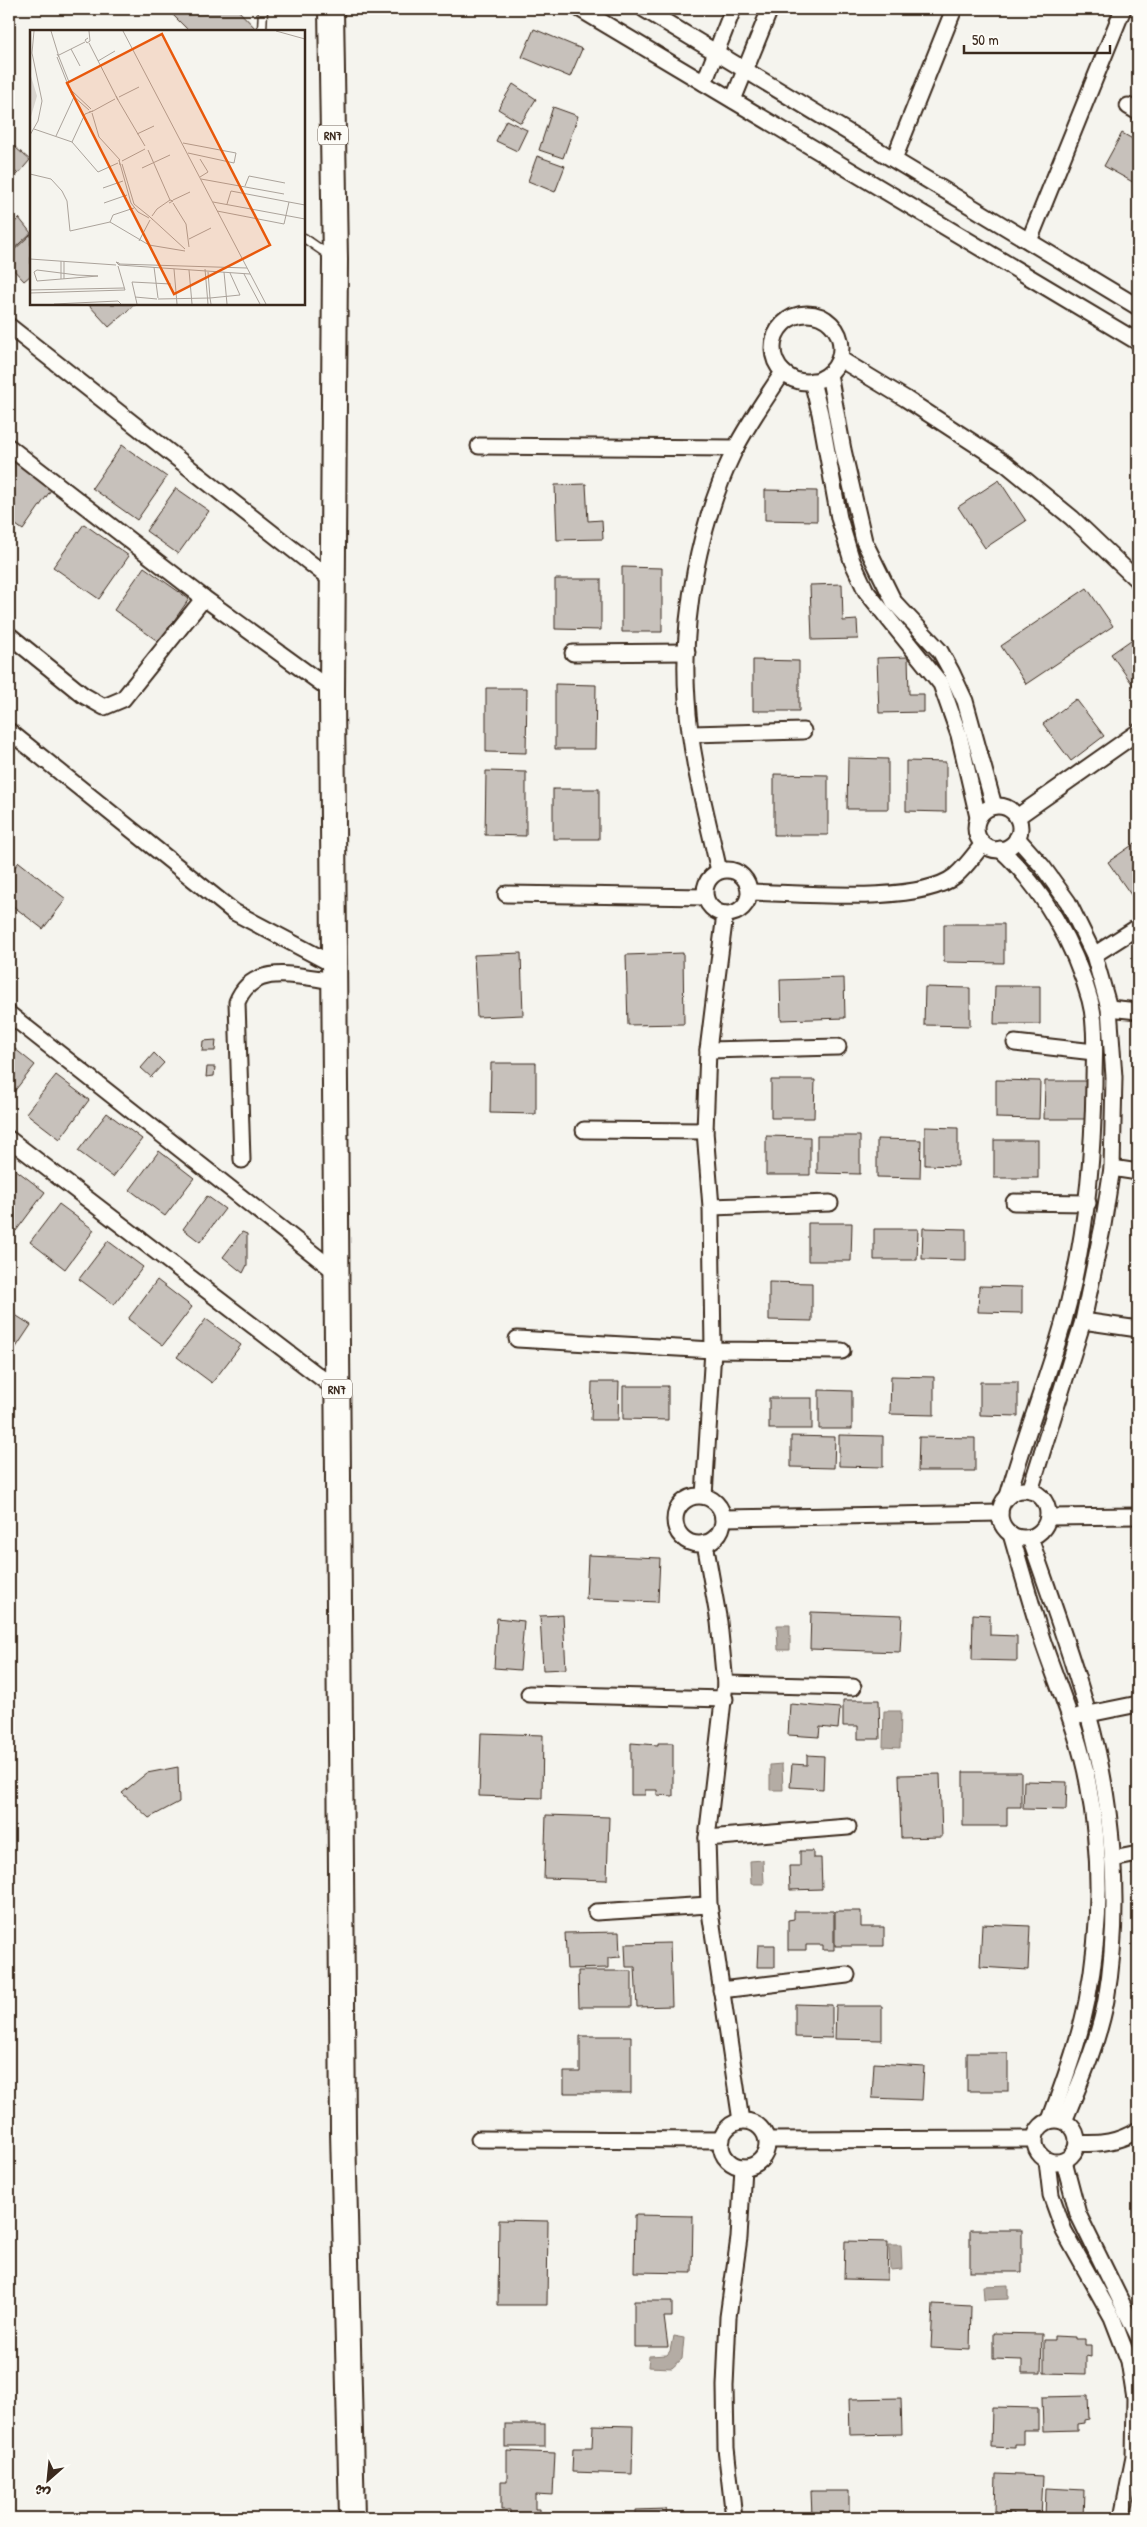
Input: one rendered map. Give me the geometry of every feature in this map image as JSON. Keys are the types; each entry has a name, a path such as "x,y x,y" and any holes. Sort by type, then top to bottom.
{"main road":[{"name":"RN7","path":"331,9 335,260 332,691 343,2130 352,2518"}],"street":[{"path":"580,9 1138,342"},
{"path":"644,9 1138,307"},
{"path":"704,83 733,9"},
{"path":"733,100 770,9"},
{"path":"894,160 954,9"},
{"path":"1029,241 1123,9"},
{"path":"807,314 828,321 840,338 840,359 828,374 812,382 803,382 792,378 783,372 777,362 774,351 779,329 787,321 807,314"},
{"path":"9,326 333,582"},
{"path":"840,359 1006,464 1072,518 1138,581"},
{"path":"719,871 691,734 687,700 689,610 696,570 720,486 736,448 783,372"},
{"path":"828,374 864,541 894,602 940,651 951,671 965,701 994,806"},
{"path":"812,382 820,413 839,518 852,561 866,591 941,684 959,735 978,817"},
{"path":"479,446 736,448"},
{"path":"9,447 204,598 332,691"},
{"path":"9,635 83,695 104,707 123,699 204,598"},
{"path":"573,654 688,652"},
{"path":"9,731 234,912 334,973"},
{"path":"691,734 803,731"},
{"path":"1017,817 1138,732"},
{"path":"994,806 1002,806 1012,811 1017,817 1020,828 1017,838 1007,848 1000,850 989,848 983,844 975,828 978,817 984,810 994,806"},
{"path":"1017,838 1064,895 1094,955 1109,1008 1114,1077 1112,1168 1104,1225 1083,1321 1030,1491"},
{"path":"750,892 902,894 932,888 955,876 983,844"},
{"path":"1000,850 1025,874 1042,895 1065,938 1090,1001 1094,1052 1094,1129 1088,1204 1058,1339 1024,1439 1008,1496 1000,1512 1001,1521 1010,1534 1043,1640 1070,1716 1088,1782 1098,1852 1096,1936 1087,2001 1057,2121"},
{"path":"726,869 738,872 744,877 750,892 745,906 739,911 725,914 711,908 705,897 705,889 709,878 719,871 726,869"},
{"path":"506,894 705,897"},
{"path":"704,1496 713,1350 711,1207 705,1131 708,1050 725,914"},
{"path":"1094,955 1138,927"},
{"path":"242,1160 237,1002 240,994 252,980 268,974 334,973"},
{"path":"1109,1008 1138,1012"},
{"path":"9,1014 336,1272"},
{"path":"1015,1043 1094,1052"},
{"path":"708,1050 838,1047"},
{"path":"584,1130 705,1131"},
{"path":"9,1139 337,1390"},
{"path":"1112,1168 1138,1172"},
{"path":"1014,1202 1088,1204"},
{"path":"711,1207 830,1203"},
{"path":"1083,1321 1138,1329"},
{"path":"517,1339 713,1350 842,1351"},
{"path":"1008,1496 1022,1490 1030,1491 1044,1501 1048,1517 1042,1530 1030,1538 1020,1538 1010,1534"},
{"path":"704,1496 717,1504 723,1518 719,1533 705,1543 690,1542 679,1532 676,1524 676,1517 682,1503 688,1498 704,1496"},
{"path":"723,1518 1000,1512"},
{"path":"1048,1517 1138,1516"},
{"path":"1030,1538 1088,1715 1106,1803 1113,1859 1113,1933 1106,2001 1086,2069 1057,2121 1039,2127 1034,2139 1036,2150 1047,2161 1051,2195 1064,2231 1134,2360 1134,2457 1122,2518"},
{"path":"705,1543 719,1622 725,1692 715,1758 707,1838 709,1906 741,2122"},
{"path":"529,1694 725,1692 853,1688"},
{"path":"1070,1716 1088,1715 1138,1704"},
{"path":"707,1838 848,1827"},
{"path":"1113,1859 1138,1854"},
{"path":"596,1912 709,1906"},
{"path":"721,1990 846,1975"},
{"path":"1047,2161 1064,2161 1075,2151 1077,2143 1073,2129 1057,2121"},
{"path":"741,2122 755,2124 761,2129 767,2140 765,2154 758,2163 743,2167 727,2159 722,2148 725,2132 731,2126 741,2122"},
{"path":"1077,2143 1098,2145 1124,2138 1138,2130"},
{"path":"479,2139 722,2140"},
{"path":"767,2140 1034,2139"},
{"path":"1064,2161 1078,2214 1138,2336"},
{"path":"734,2518 726,2448 725,2386 728,2317 739,2238 743,2167"}],"lane":[{"path":"262,30 263,9"},
{"path":"305,239 335,260"}],"shaded area":[{"path":"777,1625 790,1625 790,1650 778,1650"},
{"path":"884,1711 901,1711 900,1748 883,1747"},
{"path":"782,1764 783,1790 770,1790 770,1765"},
{"path":"763,1860 764,1884 751,1884 750,1861"},
{"path":"889,2245 901,2245 902,2269 890,2270"},
{"path":"1008,2285 1008,2299 984,2300 983,2286"},
{"path":"673,2336 684,2338 682,2359 672,2368 648,2367 649,2356 667,2355 670,2351"}],"building":[{"path":"180,9 237,9 257,30 188,30 173,15"},
{"path":"534,29 582,49 570,77 522,57"},
{"path":"513,84 536,99 521,123 498,109"},
{"path":"553,107 578,116 563,158 539,150"},
{"path":"506,120 527,130 517,151 496,141"},
{"path":"1122,133 1138,142 1138,185 1104,166"},
{"path":"9,142 30,160 18,174 9,166"},
{"path":"537,156 565,166 555,192 528,181"},
{"path":"9,168 17,175 9,185"},
{"path":"19,218 30,234 9,253 9,228"},
{"path":"30,235 30,276 24,281 9,265 9,255"},
{"path":"89,305 134,305 109,327"},
{"path":"122,445 167,477 137,520 92,488"},
{"path":"9,456 53,487 23,530 9,520"},
{"path":"999,480 1026,521 985,548 958,507"},
{"path":"586,484 588,521 602,520 603,539 557,540 555,485"},
{"path":"176,488 209,511 178,554 146,531"},
{"path":"765,490 817,491 817,521 765,520"},
{"path":"84,524 129,556 99,599 53,567"},
{"path":"144,567 189,599 159,642 114,610"},
{"path":"622,567 662,568 662,632 622,632"},
{"path":"555,579 601,579 601,630 555,629"},
{"path":"842,584 843,621 857,620 858,639 812,640 810,585"},
{"path":"1087,588 1113,626 1026,684 1001,646"},
{"path":"1138,635 1138,692 1111,654"},
{"path":"908,657 909,694 924,694 924,712 879,713 877,658"},
{"path":"753,660 799,661 799,711 753,711"},
{"path":"555,684 596,685 595,749 555,749"},
{"path":"486,688 527,688 526,753 486,752"},
{"path":"1076,699 1104,736 1071,761 1043,724"},
{"path":"848,758 888,759 888,809 847,809"},
{"path":"906,761 946,762 946,812 906,811"},
{"path":"486,771 526,772 526,836 485,835"},
{"path":"774,774 828,775 828,835 774,835"},
{"path":"553,789 599,789 599,839 553,839"},
{"path":"1138,841 1138,901 1136,902 1108,862"},
{"path":"19,862 66,899 43,929 9,903 9,874"},
{"path":"944,924 1004,924 1004,963 944,962"},
{"path":"521,953 523,1015 477,1017 474,955"},
{"path":"683,953 684,1024 628,1025 626,955"},
{"path":"844,978 845,1018 781,1020 780,980"},
{"path":"995,986 1040,986 1040,1024 994,1024"},
{"path":"925,987 970,988 970,1026 924,1025"},
{"path":"216,1040 215,1051 202,1051 203,1041"},
{"path":"9,1044 35,1065 9,1098"},
{"path":"154,1053 164,1063 151,1077 141,1068"},
{"path":"491,1063 536,1063 536,1114 490,1113"},
{"path":"207,1067 215,1067 214,1076 206,1077"},
{"path":"56,1075 89,1100 60,1139 26,1113"},
{"path":"771,1080 815,1080 814,1118 771,1118"},
{"path":"996,1080 1040,1081 1039,1119 996,1118"},
{"path":"1045,1081 1088,1081 1088,1119 1044,1119"},
{"path":"107,1113 142,1139 113,1177 78,1151"},
{"path":"925,1127 958,1128 958,1166 925,1165"},
{"path":"766,1136 810,1137 810,1175 766,1175"},
{"path":"817,1136 860,1136 860,1174 817,1173"},
{"path":"877,1139 921,1140 920,1178 877,1177"},
{"path":"994,1140 1038,1140 1038,1178 994,1178"},
{"path":"159,1151 194,1178 165,1216 130,1190"},
{"path":"11,1166 45,1192 16,1231 9,1225"},
{"path":"207,1196 225,1209 200,1242 183,1229"},
{"path":"59,1204 94,1230 65,1269 30,1242"},
{"path":"808,1223 852,1223 851,1261 808,1261"},
{"path":"923,1228 966,1229 966,1260 922,1259"},
{"path":"874,1229 918,1229 917,1260 874,1260"},
{"path":"242,1232 247,1234 247,1265 243,1273 223,1257"},
{"path":"108,1241 143,1267 114,1305 79,1279"},
{"path":"157,1280 192,1307 163,1345 128,1319"},
{"path":"769,1282 812,1283 812,1321 769,1320"},
{"path":"979,1286 1022,1287 1022,1313 978,1312"},
{"path":"9,1311 31,1325 9,1358"},
{"path":"206,1319 241,1345 212,1383 177,1357"},
{"path":"891,1376 934,1377 934,1415 890,1414"},
{"path":"592,1382 619,1382 618,1420 591,1420"},
{"path":"980,1382 1018,1382 1018,1416 980,1415"},
{"path":"623,1386 668,1386 668,1420 623,1419"},
{"path":"819,1390 852,1391 852,1429 819,1429"},
{"path":"769,1398 812,1398 812,1429 769,1429"},
{"path":"839,1435 883,1436 883,1467 839,1466"},
{"path":"791,1436 835,1437 834,1468 791,1467"},
{"path":"919,1437 975,1438 975,1471 918,1471"},
{"path":"588,1555 660,1558 658,1602 586,1599"},
{"path":"811,1612 902,1615 900,1652 810,1649"},
{"path":"973,1614 990,1615 990,1635 1017,1636 1017,1661 972,1660"},
{"path":"563,1615 566,1669 543,1670 540,1616"},
{"path":"497,1618 524,1621 520,1670 494,1668"},
{"path":"843,1700 879,1700 880,1739 858,1739 858,1726 843,1726"},
{"path":"790,1704 840,1708 838,1729 820,1727 819,1737 788,1735"},
{"path":"481,1733 543,1735 542,1798 479,1796"},
{"path":"631,1743 658,1745 658,1743 673,1743 673,1796 657,1795 657,1790 645,1790 645,1795 631,1795"},
{"path":"807,1755 824,1756 823,1789 790,1787 792,1764 807,1765"},
{"path":"178,1767 179,1802 149,1818 122,1793 147,1773"},
{"path":"963,1772 1021,1772 1021,1807 1007,1807 1007,1826 963,1826"},
{"path":"940,1774 942,1837 901,1838 899,1775"},
{"path":"1024,1781 1067,1782 1066,1810 1023,1809"},
{"path":"546,1815 609,1817 607,1880 544,1878"},
{"path":"800,1851 813,1851 813,1858 821,1858 822,1889 790,1890 789,1866 800,1866"},
{"path":"794,1911 834,1911 834,1950 823,1950 823,1945 806,1945 806,1950 788,1950 788,1920 794,1919"},
{"path":"835,1911 861,1911 861,1927 884,1927 884,1946 835,1946"},
{"path":"982,1924 1030,1926 1028,1970 980,1967"},
{"path":"619,1932 620,1957 608,1958 608,1968 567,1969 565,1933"},
{"path":"670,1943 672,2006 637,2007 635,1967 626,1967 625,1944"},
{"path":"758,1945 775,1945 775,1967 757,1967"},
{"path":"578,1971 632,1971 632,2007 579,2007"},
{"path":"795,2004 832,2005 832,2038 795,2037"},
{"path":"836,2006 882,2006 882,2040 835,2039"},
{"path":"580,2036 631,2036 631,2093 564,2093 564,2072 580,2072"},
{"path":"967,2053 1008,2053 1008,2091 967,2091"},
{"path":"874,2063 924,2066 922,2100 872,2098"},
{"path":"635,2215 693,2216 692,2273 634,2272"},
{"path":"499,2220 548,2221 547,2305 498,2305"},
{"path":"970,2230 1022,2230 1022,2272 970,2272"},
{"path":"845,2241 888,2242 887,2280 844,2279"},
{"path":"634,2301 672,2301 672,2317 664,2317 668,2347 634,2347"},
{"path":"933,2304 971,2306 970,2350 931,2348"},
{"path":"993,2333 1042,2334 1041,2373 1022,2373 1022,2360 993,2359"},
{"path":"1054,2336 1085,2339 1085,2345 1091,2345 1091,2357 1086,2356 1086,2374 1044,2373 1044,2340 1054,2340"},
{"path":"1088,2396 1089,2419 1084,2420 1084,2423 1077,2424 1077,2430 1043,2431 1042,2397"},
{"path":"901,2398 902,2434 850,2435 849,2399"},
{"path":"992,2407 1038,2408 1038,2430 1023,2430 1023,2445 1015,2445 1015,2448 991,2447"},
{"path":"505,2424 545,2424 545,2447 505,2447"},
{"path":"593,2425 633,2426 632,2474 572,2472 573,2448 592,2448"},
{"path":"507,2451 555,2453 553,2495 535,2494 535,2509 540,2509 540,2518 510,2518 510,2510 501,2510 501,2481 507,2481"},
{"path":"996,2474 1043,2476 1041,2518 1013,2518 1014,2513 995,2512"},
{"path":"1046,2488 1084,2490 1083,2518 1045,2518"},
{"path":"811,2491 849,2491 849,2518 812,2517"},
{"path":"666,2509 667,2518 636,2518 636,2510"}]}
